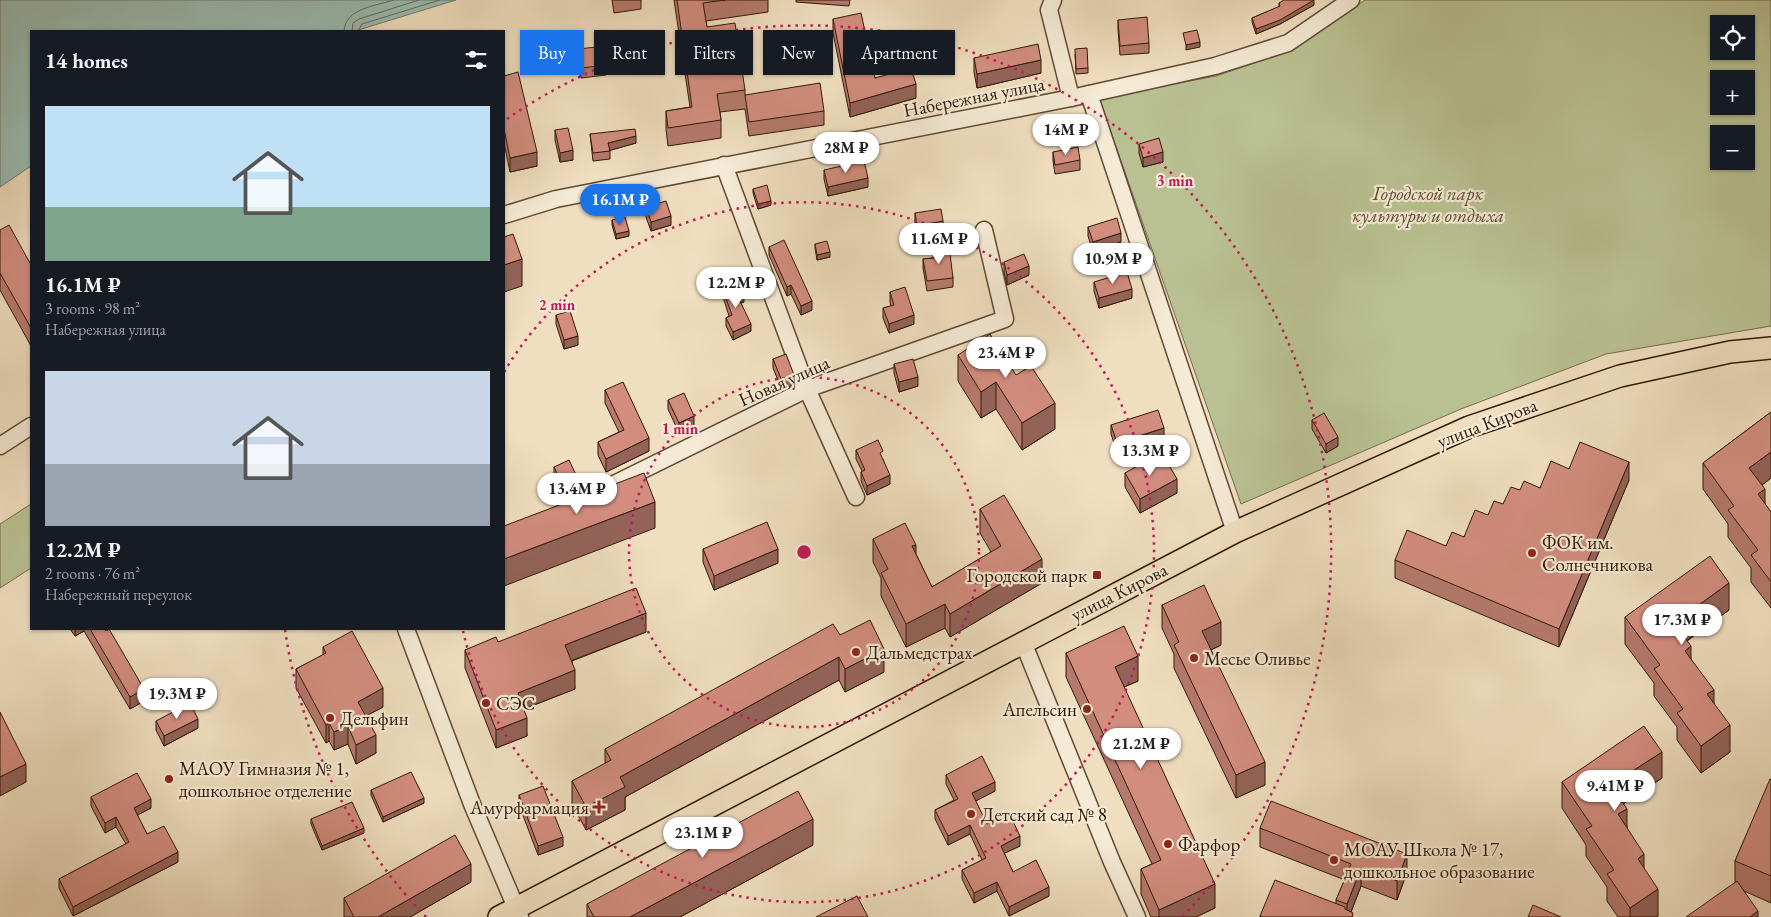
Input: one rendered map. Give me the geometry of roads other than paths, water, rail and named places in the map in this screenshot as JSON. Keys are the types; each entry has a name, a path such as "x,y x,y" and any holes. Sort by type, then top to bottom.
{"main road":[{"name":"улица Кирова","path":"512,914 1023,642 1235,532 1478,424 1620,376 1730,352 1771,348"}],"street":[{"path":"1053,0 1049,10 1071,98"},
{"name":"Набережная улица","path":"505,215 556,199 1071,98 1215,66 1288,43 1351,0"},
{"path":"1088,94 1235,532"},
{"path":"724,165 806,389 856,497"},
{"name":"Новая улица","path":"583,499 806,389 1005,319 984,230"},
{"path":"0,446 30,427"},
{"path":"406,630 512,914"},
{"path":"1023,642 1112,862 1137,917"}],"water":[{"path":"0,0 456,0 358,30 30,30 30,167 0,187"}],"place":[{"name":"ФОК им. Солнечникова","path":"1532,553"},
{"name":"Городской парк","path":"1097,575"},
{"name":"Дальмедстрах","path":"856,652"},
{"name":"Месье Оливье","path":"1194,658"},
{"name":"СЭС","path":"486,703"},
{"name":"Апельсин","path":"1087,709"},
{"name":"Дельфин","path":"330,718"},
{"name":"МАОУ Гимназия № 1, дошкольное отделение","path":"169,779"},
{"name":"Амурфармация","path":"599,807"},
{"name":"Детский сад № 8","path":"971,814"},
{"name":"Фарфор","path":"1168,844"},
{"name":"МОАУ Школа № 17, дошкольное образование","path":"1334,860"}],"park label":[{"name":"Городской парк культуры и отдыха","path":"1428,204"}]}
